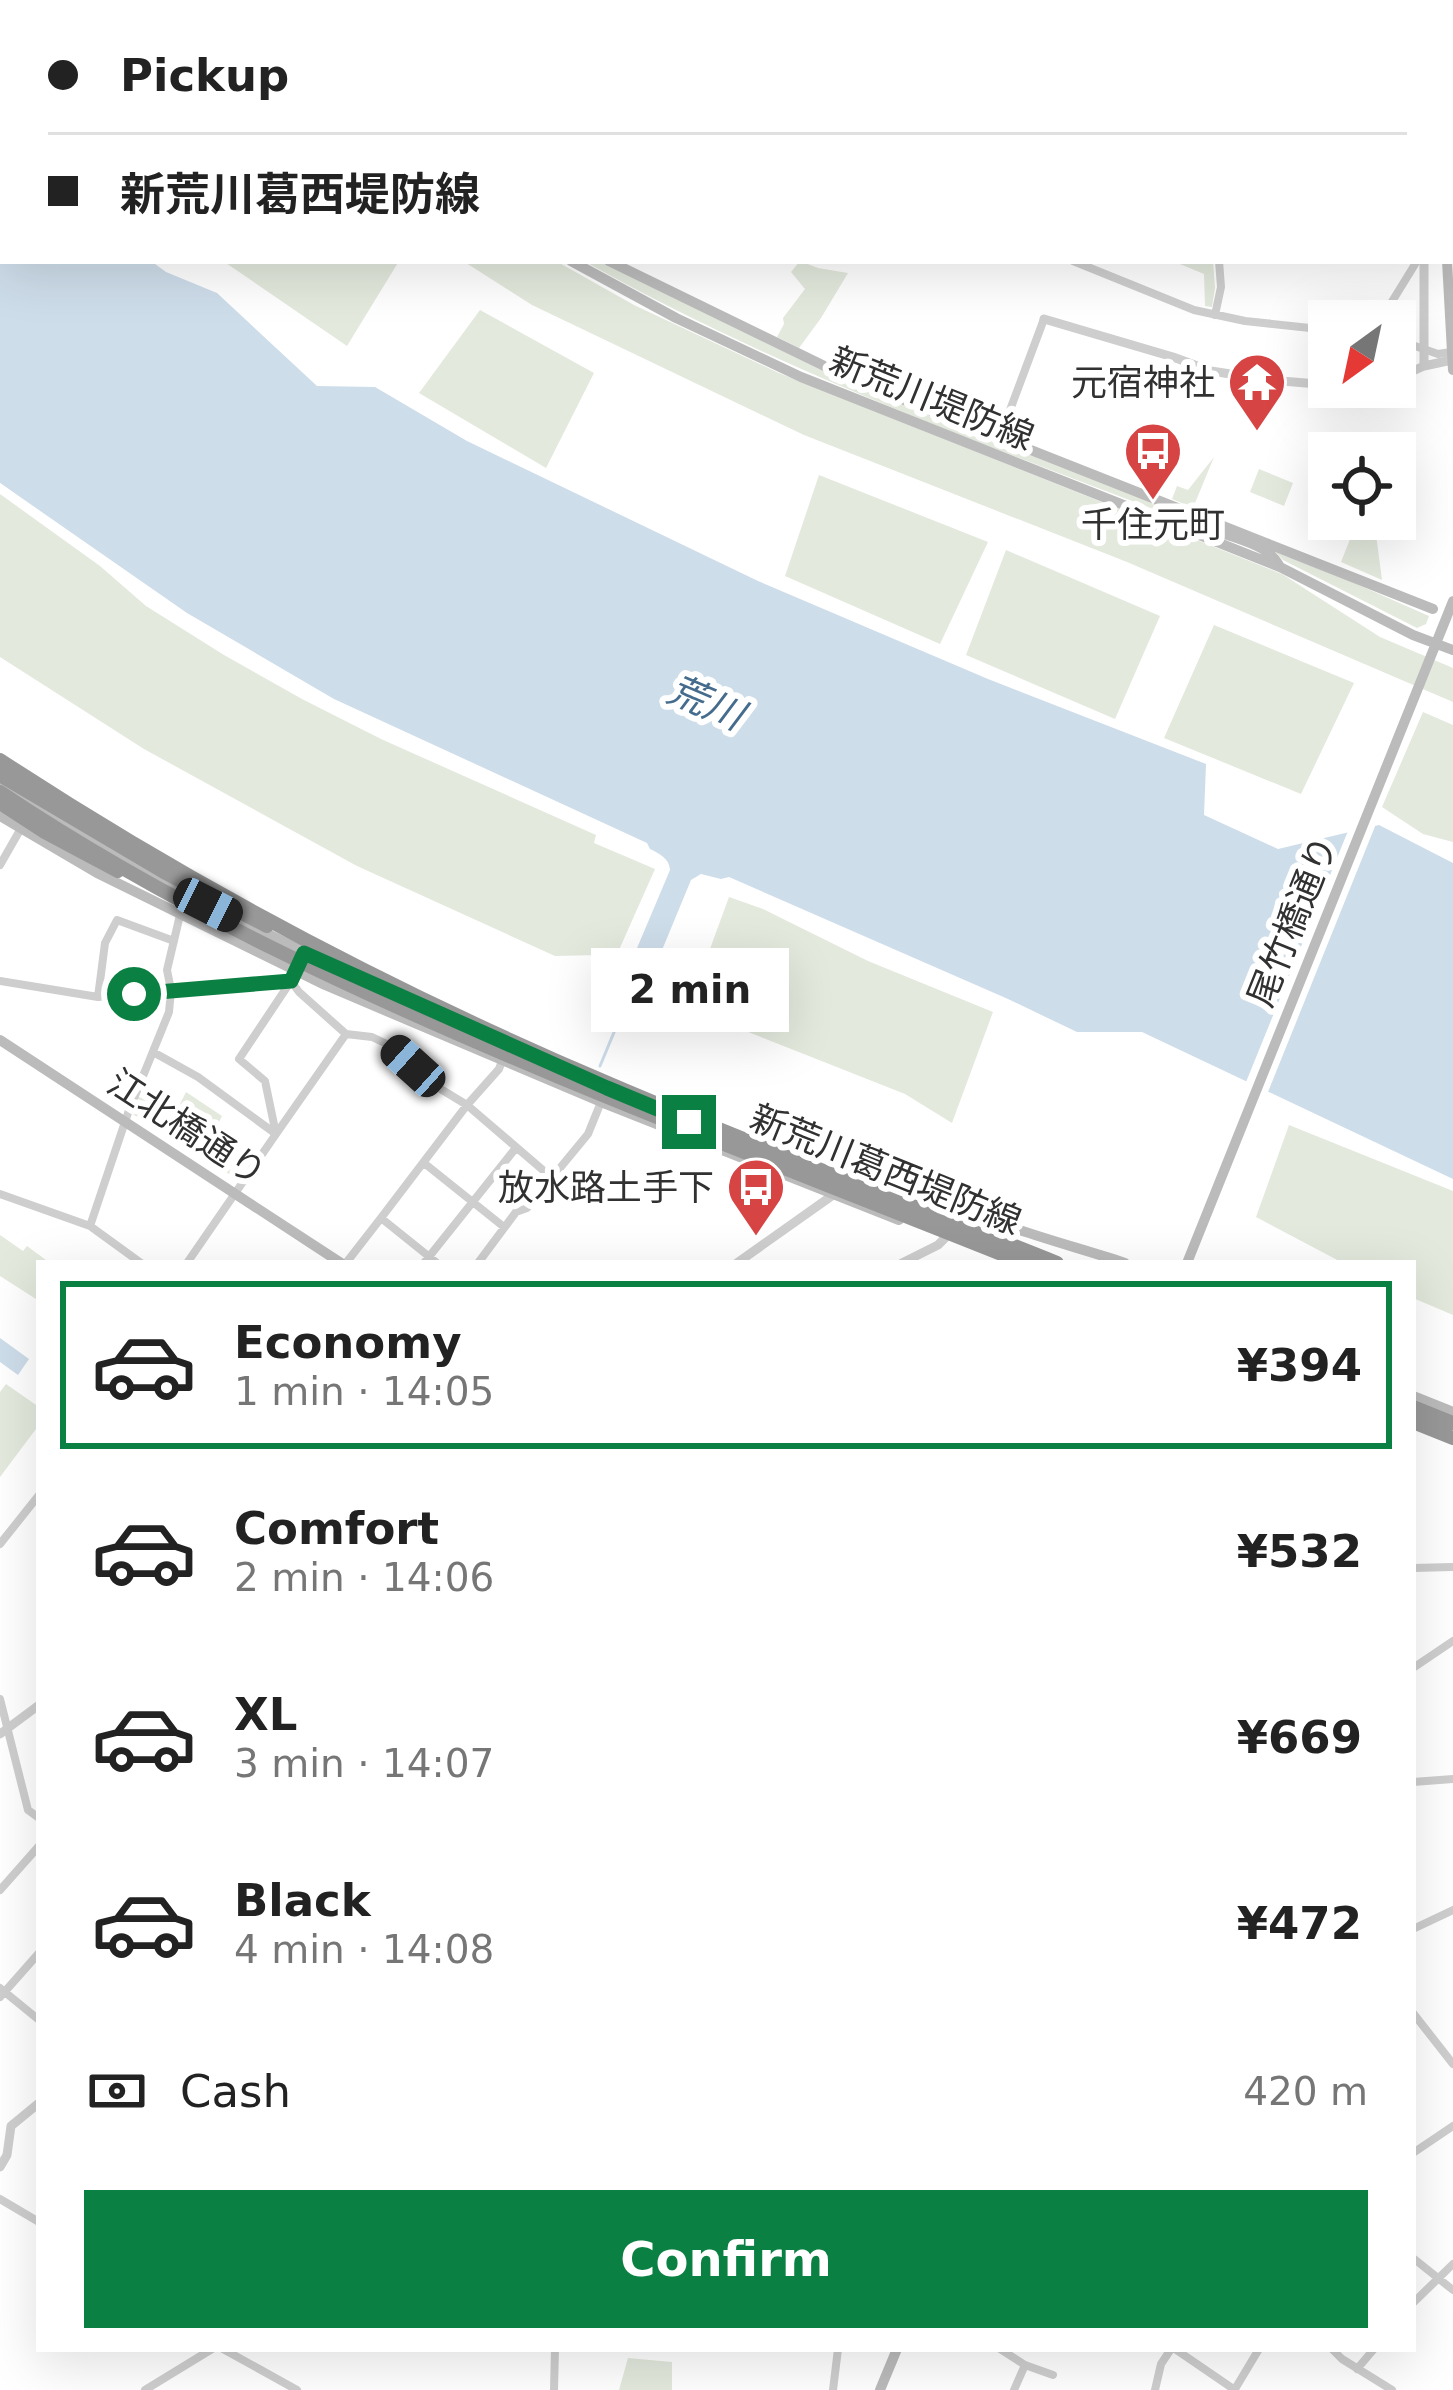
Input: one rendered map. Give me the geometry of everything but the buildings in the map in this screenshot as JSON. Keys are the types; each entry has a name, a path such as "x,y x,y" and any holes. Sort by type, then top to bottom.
{"highway":[{"path":"0,760 169,863 340,957 466,1019 609,1084 1050,1260"},
{"path":"0,783 272,928 340,957"},
{"path":"0,783 156,887"},
{"path":"0,803 89,857 438,1026 1016,1260"},
{"path":"1416,1419 1453,1434"}],"main road":[{"name":"新荒川堤防線","path":"577,264 801,377 1280,567 1413,635 1453,650"},
{"name":"新荒川堤防線","path":"615,264 813,361 1433,610"},
{"path":"1447,264 1453,370"},
{"name":"新荒川堤防線","path":"1196,514 1209,527 1269,552 1280,567"},
{"name":"尾竹橋通り","path":"1188,1260 1453,602"},
{"name":"新荒川葛西堤防線","path":"0,783 98,845 304,953 607,1088 1032,1260"},
{"name":"新荒川葛西堤防線","path":"0,816 97,873 294,976 999,1260"},
{"name":"江北橋通り","path":"0,1040 339,1260"},
{"path":"833,1195 882,1185 914,1191 1116,1260"},
{"path":"1416,1397 1453,1412"},
{"path":"880,2390 896,2352"}],"street":[{"path":"1080,264 1215,315 1308,327"},
{"path":"1215,315 1221,287 1219,264"},
{"path":"1394,300 1418,264"},
{"path":"1420,264 1424,366"},
{"path":"1002,437 1044,319 1211,370 1308,383"},
{"path":"1416,346 1438,354 1452,350"},
{"path":"1416,370 1452,350"},
{"path":"0,865 20,830"},
{"path":"90,1226 124,1123 169,1012 167,970 180,915"},
{"path":"98,997 105,943 117,920 174,941"},
{"path":"276,1134 265,1081 239,1059 304,953"},
{"path":"0,981 98,997 294,976"},
{"path":"294,976 299,992 346,1034 372,1037 391,1046 551,1178"},
{"path":"191,1260 346,1034"},
{"path":"153,1052 199,1077 276,1134"},
{"path":"346,1260 502,1061"},
{"path":"480,1260 516,1212 527,1208 588,1134 601,1102"},
{"path":"431,1260 515,1149"},
{"path":"424,1162 505,1227"},
{"path":"0,1194 90,1226 137,1260"},
{"path":"741,1260 833,1195"},
{"path":"381,1218 429,1260"},
{"path":"908,1260 945,1238"},
{"path":"0,1544 36,1499"},
{"path":"1416,1568 1453,1567"},
{"path":"1416,1666 1453,1641"},
{"path":"0,1699 3,1732 28,1810 36,1816"},
{"path":"3,1732 36,1707"},
{"path":"1416,1782 1453,1780"},
{"path":"0,1890 36,1849"},
{"path":"1416,1928 1453,1910"},
{"path":"36,1956 2,1992 36,2018"},
{"path":"1416,2017 1453,2064"},
{"path":"0,2167 11,2126 36,2105"},
{"path":"1416,2151 1453,2126"},
{"path":"0,2199 36,2220"},
{"path":"1416,2260 1453,2290"},
{"path":"1416,2300 1453,2264"},
{"path":"145,2390 207,2352"},
{"path":"228,2352 297,2390"},
{"path":"554,2352 554,2390"},
{"path":"833,2390 838,2352"},
{"path":"1004,2352 1053,2375"},
{"path":"1155,2390 1161,2364 1171,2352"},
{"path":"1178,2352 1235,2390 1257,2352"},
{"path":"1336,2352 1392,2390"},
{"path":"1357,2369 1371,2352"},
{"path":"1014,2390 1024,2365"}],"shaded area":[{"path":"227,264 397,264 347,346"},
{"path":"468,264 561,264 634,305 779,373 1282,574 1380,637 1453,668 1453,702 1127,562 804,435 532,305"},
{"path":"590,264 606,264 819,369 1191,518 1198,526 809,372"},
{"path":"798,264 808,264 848,273 799,348 777,337 783,318 805,289 791,272"},
{"path":"1180,264 1213,264 1212,307 1205,306 1204,274"},
{"path":"480,310 594,373 546,468 419,393"},
{"path":"1214,457 1193,508 1172,499 1177,486 1188,490"},
{"path":"1259,469 1293,483 1284,506 1250,492"},
{"path":"819,475 988,542 940,644 785,576"},
{"path":"0,494 100,566 146,606 224,655 381,739 596,835 594,843 655,869 615,959 555,956 357,866 144,749 0,657"},
{"path":"1350,540 1377,540 1382,580 1341,562"},
{"path":"1006,550 1160,616 1115,719 966,655"},
{"path":"1275,552 1429,616 1426,624 1417,628"},
{"path":"1214,625 1354,683 1301,794 1164,738"},
{"path":"1423,712 1453,725 1453,842 1423,834 1382,807"},
{"path":"729,897 993,1012 952,1123 905,1094 723,1022 702,1009 692,998"},
{"path":"186,1092 222,1116 203,1154 240,1175 237,1179 131,1113 137,1096 175,1114"},
{"path":"1289,1125 1453,1191 1453,1315 1416,1299 1416,1260 1337,1260 1256,1217"},
{"path":"0,1235 46,1260 36,1260 36,1299 0,1276"},
{"path":"6,1384 36,1405 36,1429 0,1477 0,1392"},
{"path":"628,2358 672,2362 672,2390 619,2390"}],"water":[{"name":"荒川","path":"0,264 155,264 217,293 317,386 375,387 467,441 758,581 988,679 1206,764 1204,815 1278,849 1379,825 1453,863 1453,1179 1142,1032 1077,1032 729,877 701,874 691,880 643,996 636,1005 618,998 670,870 666,859 647,843 334,699 187,613 0,483"},
{"path":"0,1338 29,1359 18,1375 0,1362"}],"pier":[{"path":"0,483 106,559 102,563 0,490"},
{"path":"1378,819 1266,1097 1244,1087 1350,826"}],"waterway":[{"path":"600,1066 627,1001"}],"place":[{"name":"元宿神社","path":"1257,433"},
{"name":"千住元町","path":"1153,502"},
{"name":"放水路土手下","path":"756,1238"}],"route":[{"path":"134,994 291,981 304,953 689,1122"}]}
